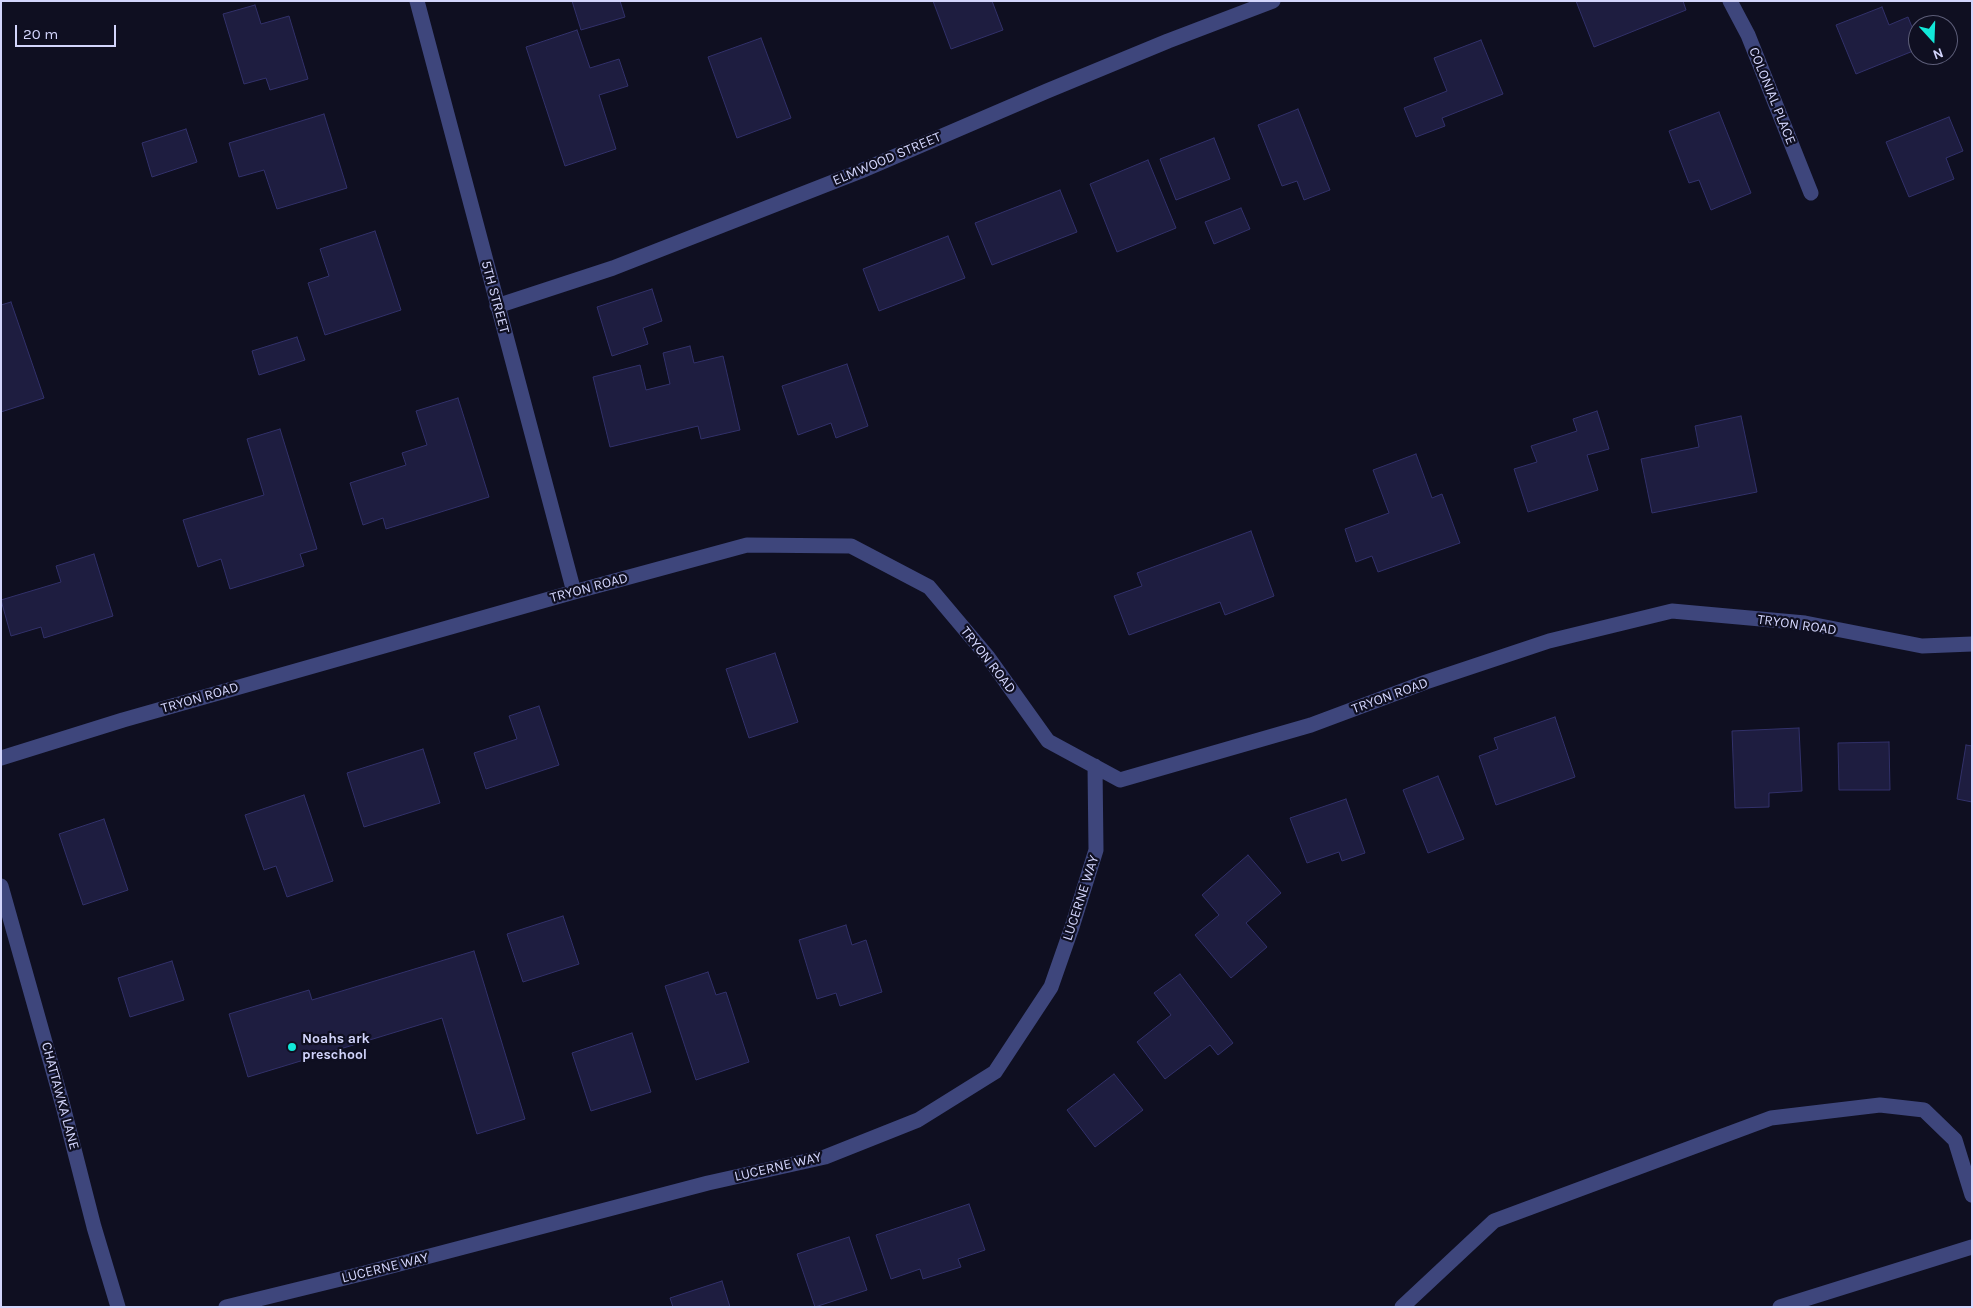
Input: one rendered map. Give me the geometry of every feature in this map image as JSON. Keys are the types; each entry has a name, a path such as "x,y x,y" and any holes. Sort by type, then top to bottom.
{"street":[{"name":"5TH STREET","path":"417,1 574,592"},
{"name":"ELMWOOD STREET","path":"497,306 613,268 852,175 1047,90 1273,1"},
{"name":"COLONIAL PLACE","path":"1730,1 1748,35 1811,193"},
{"name":"TRYON ROAD","path":"1,758 123,720 747,545 851,546 929,587 988,657 1048,741 1120,780 1311,725 1426,682 1549,641 1672,612 1804,623 1922,646 1972,644"},
{"name":"LUCERNE WAY","path":"226,1307 365,1273 708,1183 825,1157 918,1120 972,1087 995,1072 1051,987 1096,850 1095,766"},
{"name":"CHATTAWKA LANE","path":"1,886 63,1106 94,1227 118,1307"},
{"path":"1402,1307 1494,1221 1770,1118 1880,1106 1924,1110 1956,1140 1972,1195"},
{"path":"1780,1307 1972,1247"}],"building":[{"path":"572,1 620,1 625,17 581,30"},
{"path":"933,1 992,1 1003,30 951,49"},
{"path":"1576,1 1683,1 1686,10 1594,47"},
{"path":"255,5 261,24 289,16 308,79 270,90 266,78 244,84 223,14"},
{"path":"1882,7 1889,25 1908,17 1908,53 1856,74 1836,25"},
{"path":"577,30 590,68 619,59 628,86 599,95 616,149 565,166 526,47"},
{"path":"761,38 791,118 737,138 708,57"},
{"path":"1481,40 1503,94 1442,118 1445,126 1416,137 1404,108 1447,91 1434,58"},
{"path":"1298,109 1330,190 1304,200 1297,181 1282,186 1258,125"},
{"path":"1719,112 1751,193 1711,210 1699,180 1689,183 1669,131"},
{"path":"324,114 347,188 277,209 264,170 239,177 229,143"},
{"path":"1949,117 1963,151 1946,158 1954,179 1909,197 1886,142"},
{"path":"186,129 197,162 152,177 142,143"},
{"path":"1214,138 1230,179 1176,200 1160,159"},
{"path":"1148,160 1176,228 1117,252 1090,184"},
{"path":"1060,190 1077,232 992,265 975,223"},
{"path":"1241,208 1250,229 1214,244 1205,222"},
{"path":"375,231 401,310 325,335 308,283 329,276 320,249"},
{"path":"948,236 965,278 879,311 863,269"},
{"path":"652,289 662,321 643,328 648,344 612,356 597,307"},
{"path":"11,302 44,398 1,412 1,305"},
{"path":"297,337 305,360 259,375 252,351"},
{"path":"690,346 694,363 723,356 740,430 701,439 698,426 610,447 593,377 640,365 646,390 670,384 663,353"},
{"path":"847,364 868,426 836,438 831,423 798,435 782,386"},
{"path":"458,398 489,497 386,529 383,518 363,525 350,483 406,465 402,453 427,445 416,411"},
{"path":"1597,411 1609,449 1587,455 1598,490 1528,512 1514,469 1537,462 1531,446 1577,431 1573,419"},
{"path":"1741,416 1757,492 1652,513 1641,459 1699,447 1695,426"},
{"path":"280,429 317,549 300,554 304,566 230,589 221,559 198,567 183,520 264,495 247,439"},
{"path":"1416,454 1432,498 1442,494 1460,543 1378,572 1372,556 1356,562 1345,529 1389,513 1373,470"},
{"path":"1251,531 1274,596 1225,615 1220,602 1129,635 1114,596 1142,586 1137,573"},
{"path":"94,554 113,616 44,638 41,627 11,636 1,600 61,582 56,566"},
{"path":"775,653 798,722 749,738 726,669"},
{"path":"539,706 559,765 486,789 474,753 517,739 509,716"},
{"path":"1555,717 1575,777 1496,805 1479,756 1498,749 1494,738"},
{"path":"1799,728 1802,791 1769,793 1769,807 1735,808 1732,731"},
{"path":"1889,742 1890,790 1839,790 1838,743"},
{"path":"1966,745 1972,746 1972,802 1957,799"},
{"path":"423,749 440,803 364,827 347,773"},
{"path":"1438,776 1464,839 1428,853 1403,790"},
{"path":"304,795 333,881 287,897 276,866 264,870 245,815"},
{"path":"1346,799 1365,853 1342,861 1339,852 1307,863 1290,818"},
{"path":"104,819 128,890 83,905 59,834"},
{"path":"1248,855 1281,893 1246,923 1267,947 1231,978 1195,935 1219,915 1202,895"},
{"path":"563,916 579,964 523,982 507,934"},
{"path":"846,925 852,945 866,940 882,992 840,1006 836,993 817,999 799,940"},
{"name":"Noahs ark preschool","path":"474,951 525,1119 477,1134 442,1018 248,1077 229,1014 309,990 312,1000"},
{"path":"172,961 184,1000 130,1017 118,978"},
{"path":"708,972 716,995 726,992 749,1062 696,1080 665,986"},
{"path":"1180,974 1233,1043 1218,1055 1210,1045 1165,1079 1137,1042 1171,1015 1154,993"},
{"path":"632,1033 651,1092 591,1111 572,1053"},
{"path":"1114,1074 1143,1110 1095,1147 1067,1110"},
{"path":"969,1204 985,1250 958,1259 961,1267 923,1279 920,1269 891,1279 876,1235"},
{"path":"849,1237 867,1290 815,1307 797,1254"},
{"path":"722,1281 730,1307 673,1307 670,1298"}],"place":[{"name":"Noahs ark preschool","path":"292,1047"}]}
